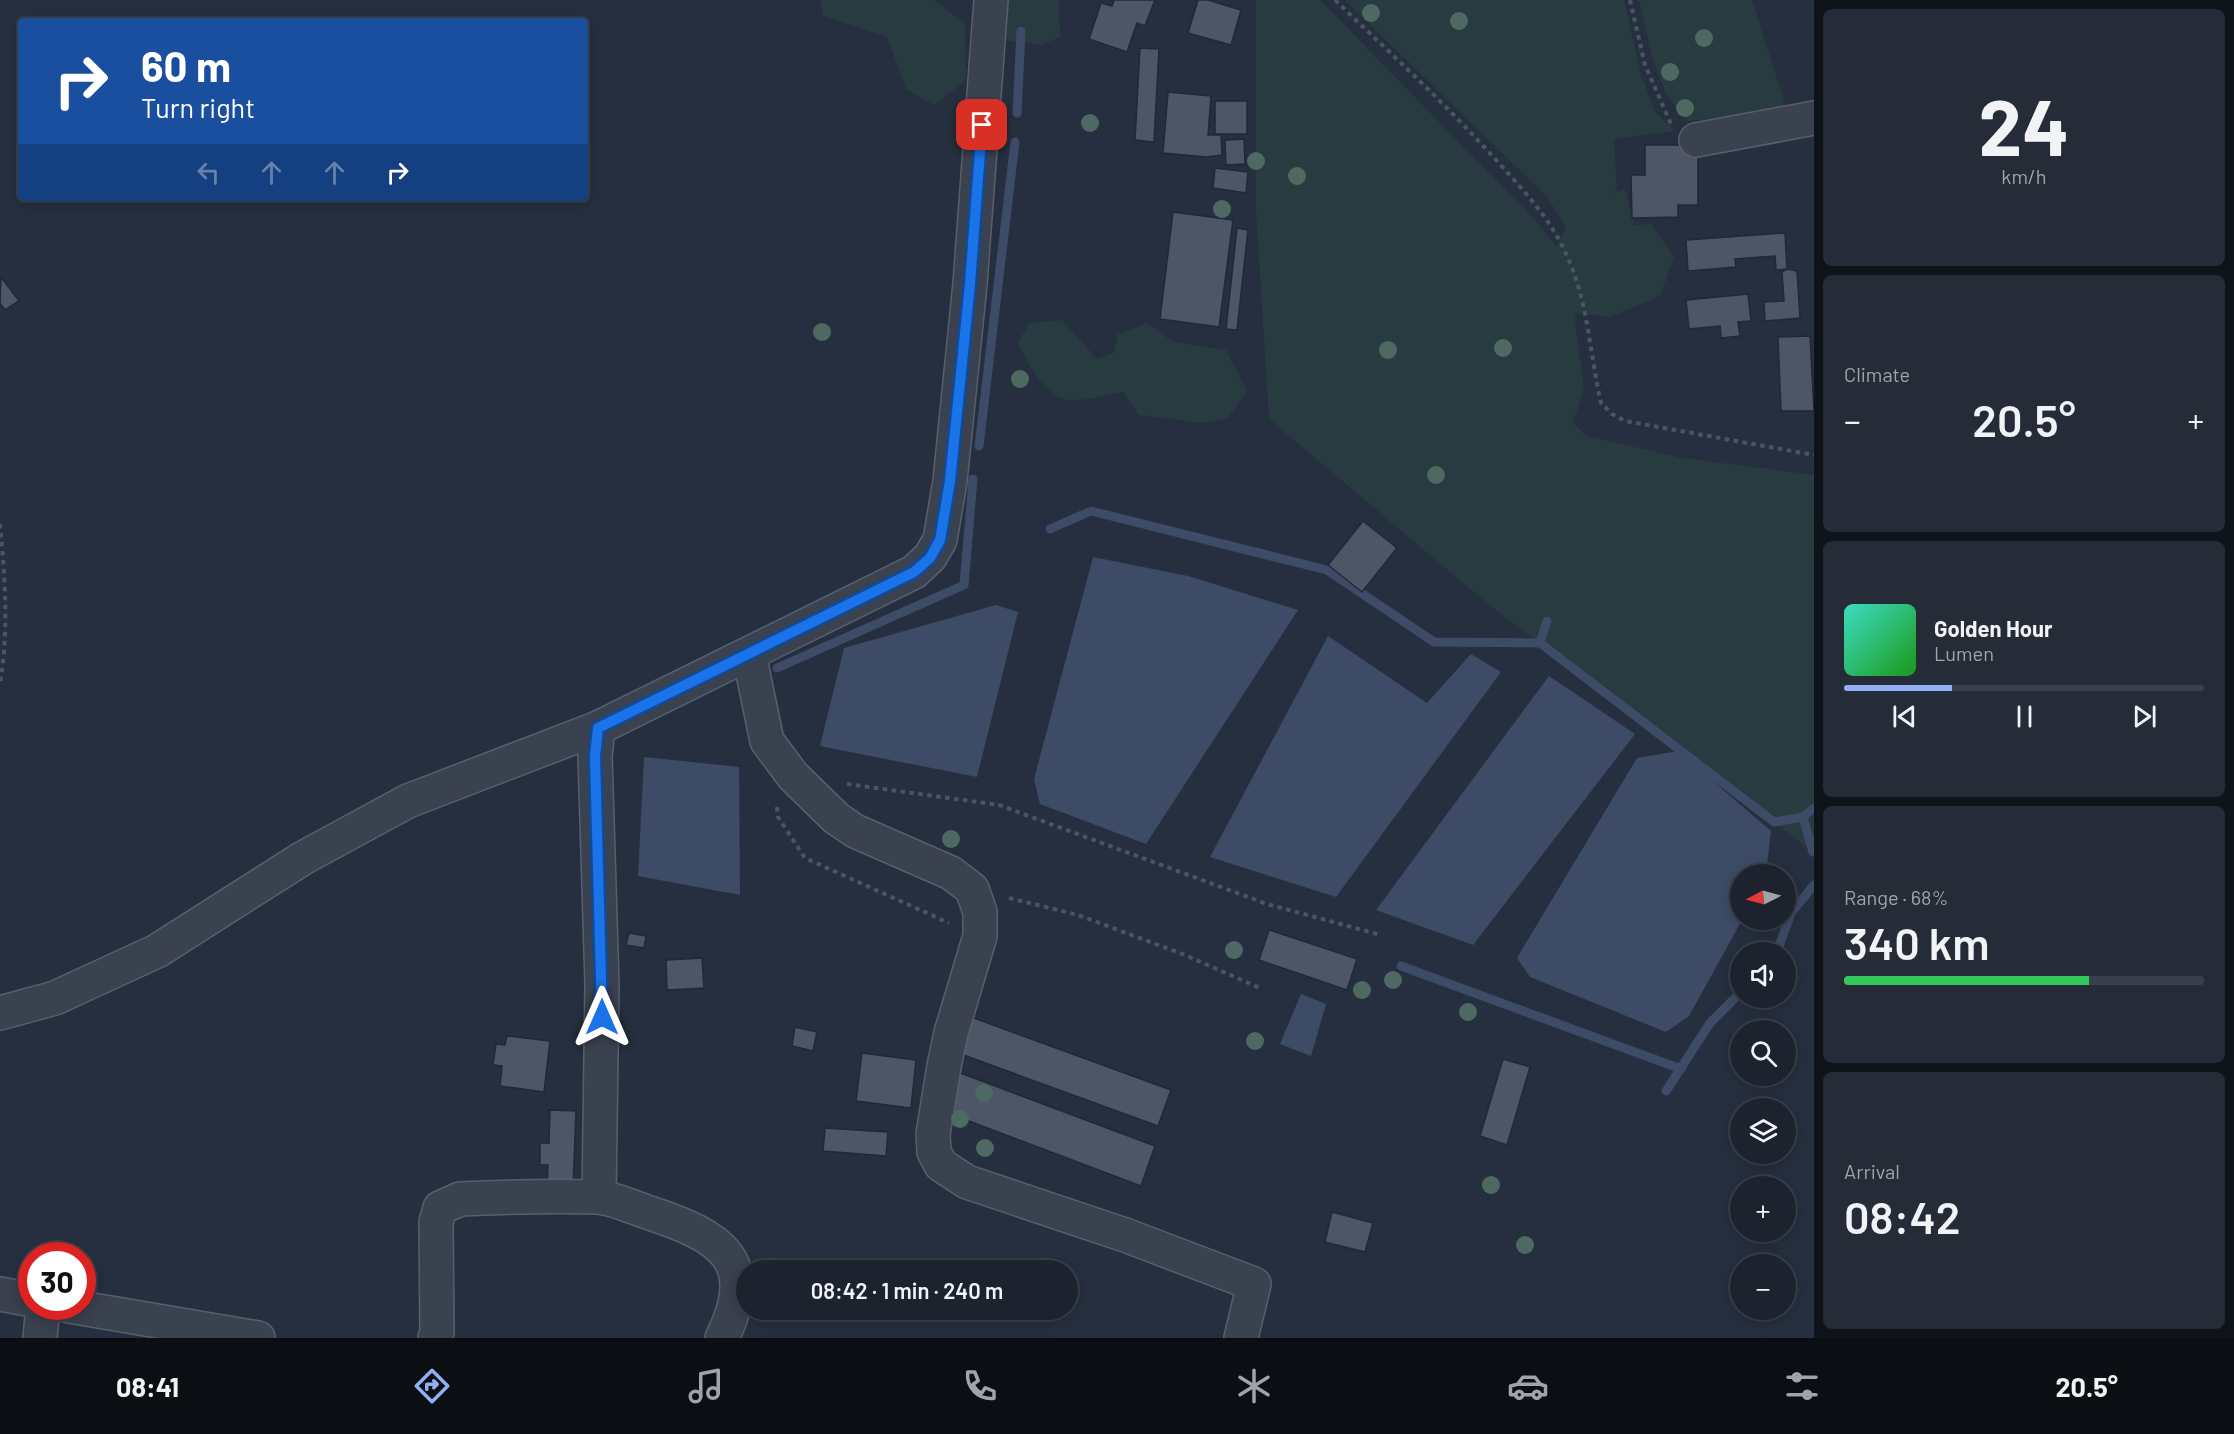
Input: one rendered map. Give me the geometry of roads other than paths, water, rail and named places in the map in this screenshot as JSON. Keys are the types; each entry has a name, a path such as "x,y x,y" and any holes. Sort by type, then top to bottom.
{"street":[{"path":"0,1013 55,998 157,951 303,858 408,801 598,728 914,572 930,558 940,540 950,481 970,284 991,0"},
{"path":"1696,140 1814,118"},
{"path":"749,654 767,741 793,776 836,818 855,831 951,873 972,889 980,912 980,936 951,1033 944,1066 933,1134 934,1152 941,1166 967,1182 1125,1235 1254,1284 1241,1338"},
{"path":"598,728 595,756 603,1034 599,1197"},
{"path":"435,1338 436,1222 440,1208 460,1200 599,1197 679,1223 703,1233 717,1243 729,1258 737,1283 732,1317 722,1338"},
{"path":"0,1294 18,1297"},
{"path":"96,1311 258,1338"},
{"path":"40,1338 42,1320"}],"water":[{"path":"1093,557 1188,576 1298,610 1146,844 1040,804 1034,779"},
{"path":"996,605 1018,612 977,777 820,746 844,648"},
{"path":"1328,636 1427,703 1471,654 1501,672 1336,897 1210,857"},
{"path":"1549,676 1635,734 1473,945 1376,910"},
{"path":"1678,751 1771,831 1767,864 1730,864 1730,930 1736,930 1689,1016 1666,1032 1530,977 1517,958 1637,758"},
{"path":"644,757 739,767 740,895 638,876"},
{"path":"1301,994 1326,1004 1311,1056 1280,1044"}],"waterway":[{"path":"1017,113 1021,31"},
{"path":"979,446 1015,142"},
{"path":"777,668 964,585 973,479"},
{"path":"1050,529 1091,511 1327,570 1434,642 1540,643"},
{"path":"1547,621 1540,643 1774,822 1803,817 1813,852"},
{"path":"1803,817 1814,808"},
{"path":"1781,942 1791,913 1814,885"},
{"path":"1401,966 1681,1069"},
{"path":"1666,1091 1710,1023 1730,1003"}]}
